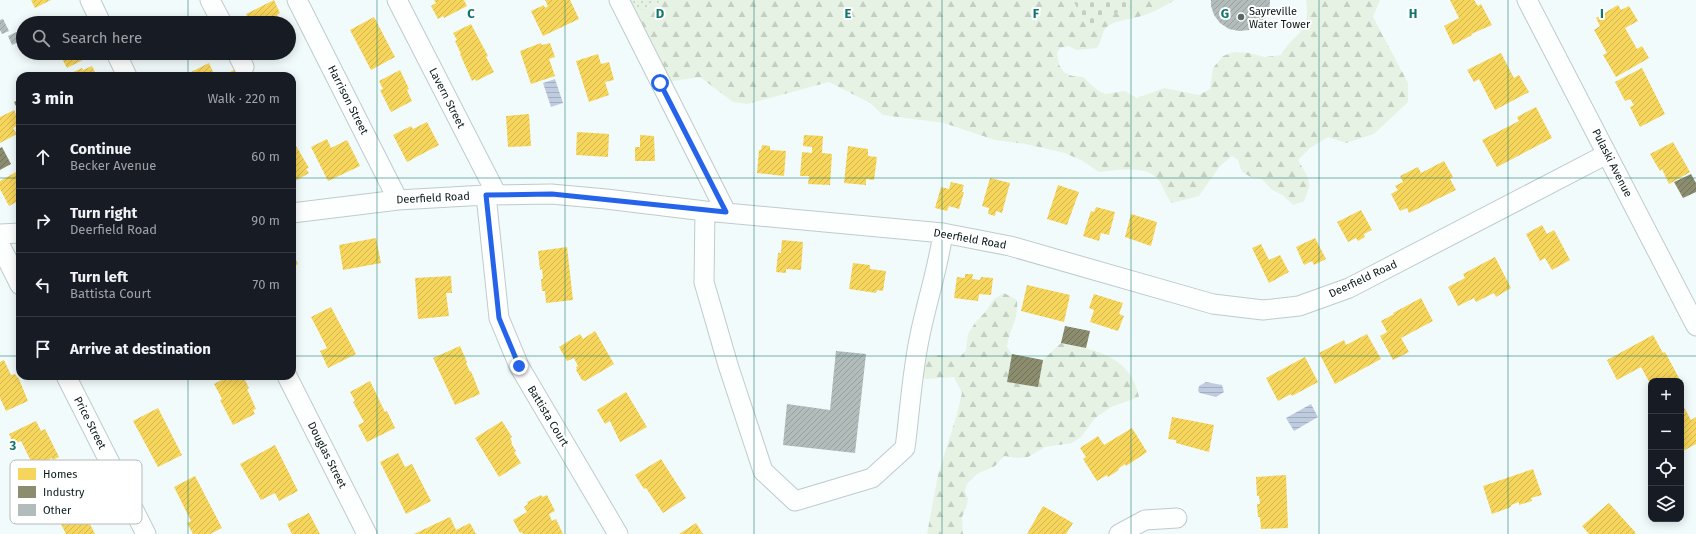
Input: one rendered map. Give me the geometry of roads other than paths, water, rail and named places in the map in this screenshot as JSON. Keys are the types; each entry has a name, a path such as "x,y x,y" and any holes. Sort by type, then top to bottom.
{"street":[{"path":"90,0 98,16"},
{"path":"210,0 218,16"},
{"name":"Harrison Street","path":"298,0 398,200"},
{"name":"Lavern Street","path":"397,0 492,195"},
{"path":"619,0 726,212"},
{"name":"Pulaski Avenue","path":"1528,0 1696,326"},
{"path":"119,60 125,72"},
{"name":"Deerfield Road","path":"296,213 398,200 492,195 552,194 705,211 944,233 1010,246 1213,304 1263,310 1299,306 1349,288 1607,154"},
{"name":"Battista Court","path":"492,195 499,318 519,366 618,534"},
{"path":"705,211 704,282 728,365 763,471 795,501 872,478 905,448 920,335 944,233"},
{"path":"0,234 16,233"},
{"path":"0,245 16,277"},
{"name":"Price Street","path":"68,380 109,460"},
{"name":"Douglas Street","path":"289,380 367,534"},
{"path":"1119,534 1145,520 1177,518"},
{"name":"Price Street","path":"141,524 146,534"}],"water":[{"path":"555,79 563,103 551,107 543,83"},
{"path":"1206,382 1222,385 1224,392 1216,397 1200,393 1198,391 1199,386"},
{"path":"1311,404 1318,417 1294,431 1286,418"}],"place":[{"name":"Sayreville Water Tower","path":"1241,17"}]}
